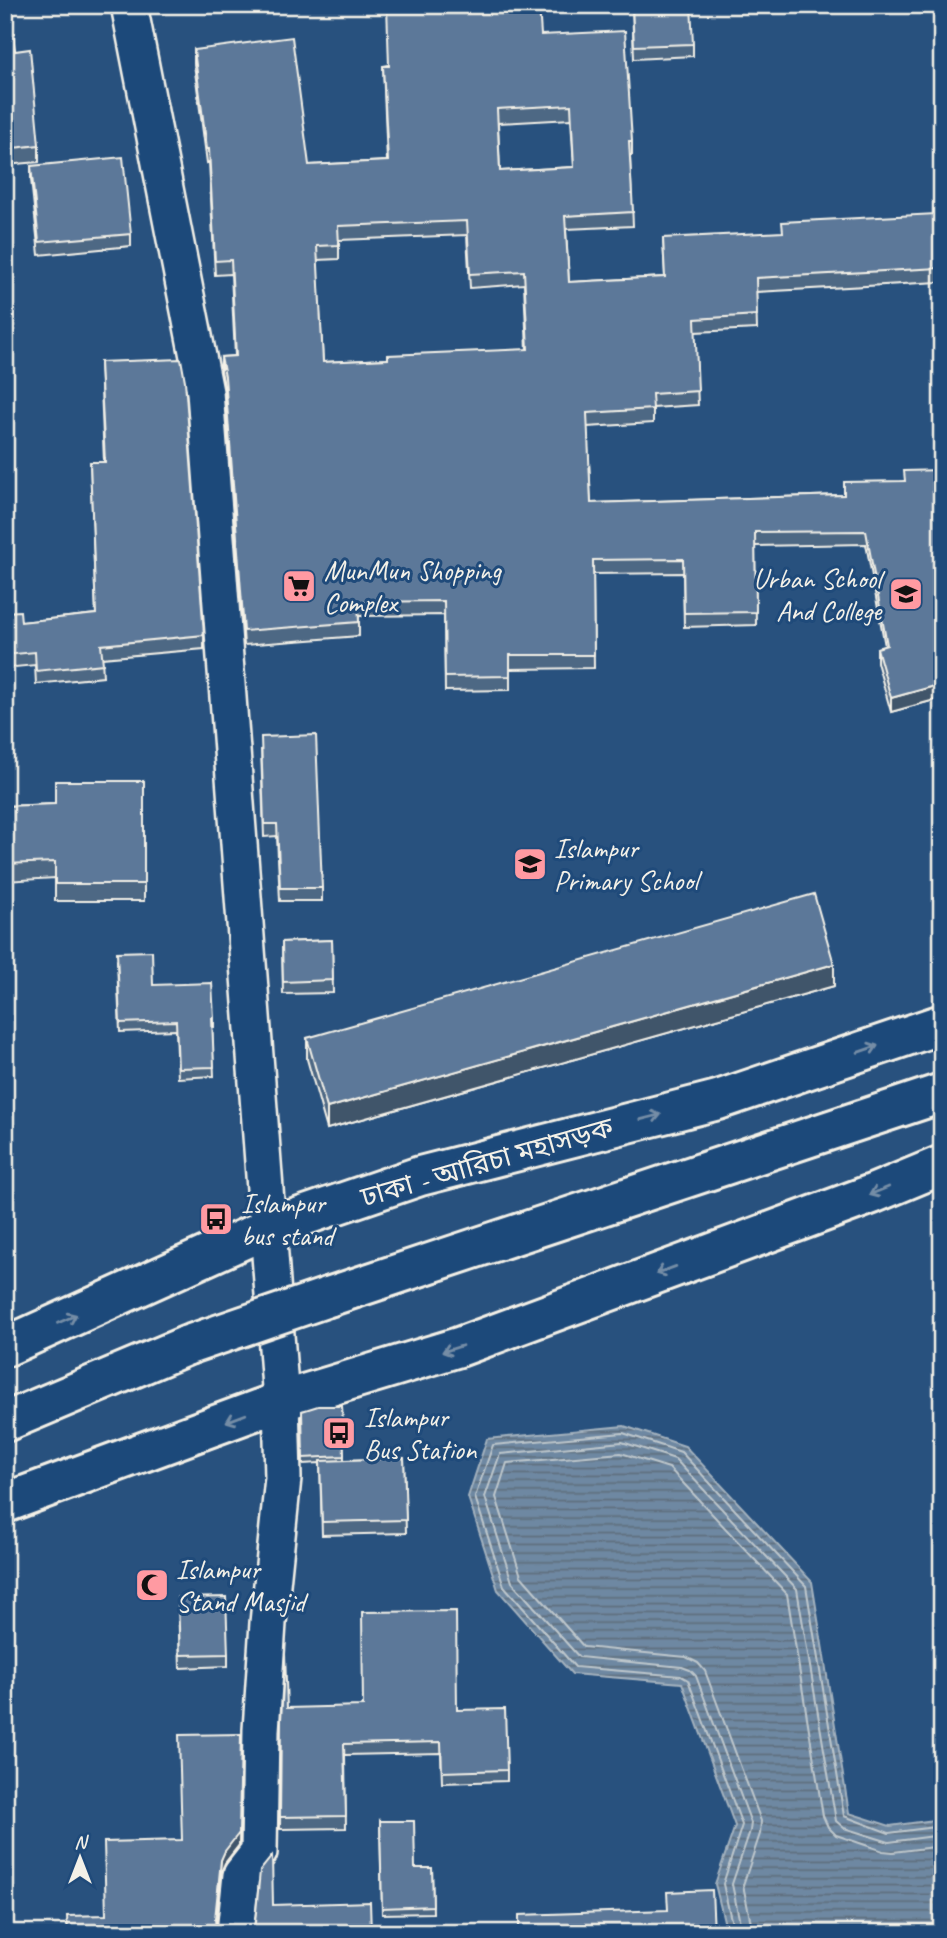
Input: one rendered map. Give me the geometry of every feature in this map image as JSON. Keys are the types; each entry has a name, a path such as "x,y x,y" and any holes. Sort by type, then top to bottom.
{"highway":[{"name":"ঢাকা - আরিচা মহাসড়ক","path":"5,1347 268,1228 420,1176 718,1100 942,1024"},
{"path":"5,1422 188,1345 942,1093"},
{"path":"5,1503 281,1401 459,1348 872,1194 942,1164"}],"street":[{"path":"129,5 205,392 281,1401 283,1478 268,1623 261,1730 259,1852 241,1875 235,1933"}],"water":[{"path":"624,1426 685,1446 812,1582 849,1813 890,1826 942,1819 942,1933 727,1933 715,1884 735,1826 682,1683 572,1674 498,1590 468,1497 487,1439"}],"building":[{"path":"5,5 10,5 15,51 30,49 39,145 5,149"},
{"path":"387,5 539,5 541,35 625,31 632,141 629,141 633,212 565,216 569,282 665,277 663,238 783,232 782,222 936,214 939,268 756,278 757,315 695,319 698,391 652,394 653,409 587,413 591,503 844,495 844,482 905,481 904,471 942,470 942,684 891,698 877,648 887,645 866,531 755,532 756,612 684,613 683,559 593,560 594,655 510,655 510,676 445,677 444,601 358,602 359,622 244,631 225,377 221,357 236,356 231,260 215,261 209,149 194,50 292,37 309,165 388,161 383,66 389,66","holes":["571,105 574,167 500,171 497,109","467,221 470,274 524,271 528,349 388,355 388,359 323,362 317,246 339,245 338,226"]},
{"path":"632,5 691,5 693,44 634,46"},
{"path":"123,157 131,234 39,242 31,166"},
{"path":"181,359 185,381 204,635 101,645 103,664 36,671 35,652 5,655 5,612 20,611 21,622 96,614 90,462 105,462 100,362"},
{"path":"316,735 322,888 280,888 277,824 264,824 261,737"},
{"path":"55,781 144,781 144,884 55,884 55,862 5,864 5,806 55,804"},
{"path":"814,894 834,964 327,1108 307,1038"},
{"path":"332,940 333,980 283,982 282,942"},
{"path":"152,951 153,985 212,983 214,1067 178,1068 176,1021 120,1023 117,952"},
{"path":"318,1406 342,1406 344,1456 303,1458 302,1411"},
{"path":"404,1458 406,1520 322,1522 320,1461"},
{"path":"226,1597 228,1654 180,1655 178,1598"},
{"path":"456,1611 457,1710 505,1709 507,1770 442,1772 441,1742 344,1744 346,1816 280,1817 285,1654 287,1708 363,1706 362,1612"},
{"path":"241,1734 239,1833 221,1860 215,1919 216,1929 220,1933 68,1933 67,1916 106,1915 104,1842 182,1840 179,1735"},
{"path":"380,1821 414,1821 415,1868 432,1868 433,1906 382,1908"},
{"path":"272,1856 273,1905 370,1902 371,1933 251,1933 255,1923 260,1871"},
{"path":"712,1890 714,1933 519,1933 519,1915 668,1910 667,1892"}],"place":[{"name":"MunMun Shopping Complex","path":"299,586"},
{"name":"Urban School And College","path":"906,594"},
{"name":"Islampur Primary School","path":"530,864"},
{"name":"Islampur bus stand","path":"216,1219"},
{"name":"Islampur Bus Station","path":"339,1433"},
{"name":"Islampur Stand Masjid","path":"152,1585"}]}
